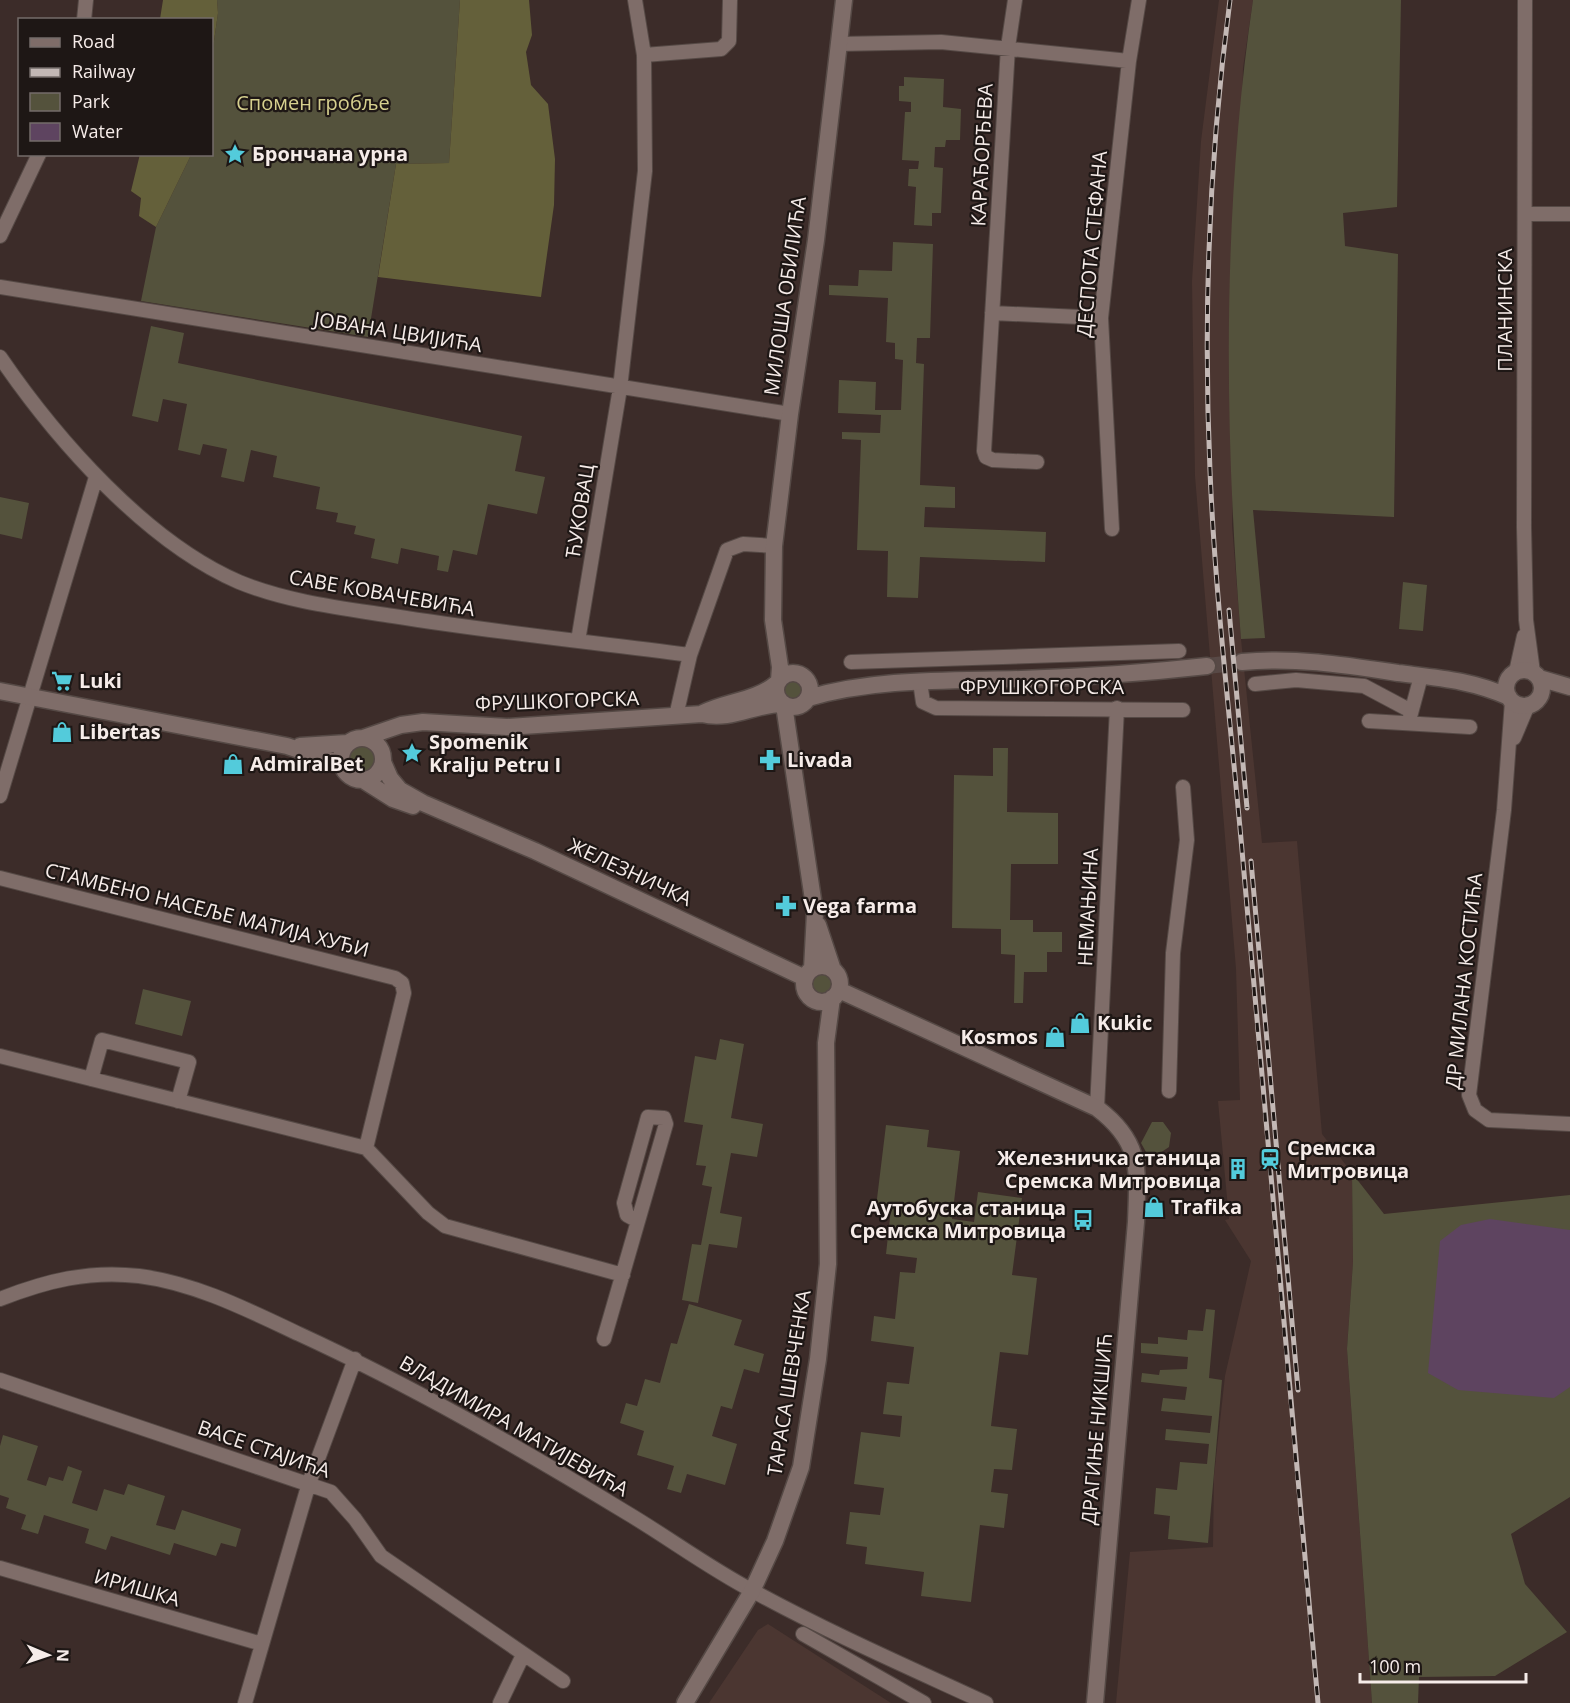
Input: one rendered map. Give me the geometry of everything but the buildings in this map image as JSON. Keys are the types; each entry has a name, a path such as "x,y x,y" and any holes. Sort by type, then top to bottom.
{"street":[{"path":"84,18 86,0"},
{"name":"ЋУКОВАЦ","path":"578,641 620,388 645,171 644,55 635,0"},
{"path":"644,55 721,49 729,41 730,0"},
{"name":"МИЛОША ОБИЛИЋА","path":"778,682 779,660 773,620 774,546 790,414 816,240 844,0"},
{"name":"КАРАЂОРЂЕВА","path":"1015,0 1008,47 984,452 986,458 993,460 1037,462"},
{"name":"ДЕСПОТА СТЕФАНА","path":"1112,529 1101,318 1129,61 1139,0"},
{"name":"ПЛАНИНСКА","path":"1525,0 1525,674"},
{"path":"838,44 941,42 1129,61"},
{"path":"0,236 38,156"},
{"path":"1525,214 1570,214"},
{"name":"ЈОВАНА ЦВИЈИЋА","path":"0,287 790,414"},
{"path":"992,313 1101,318"},
{"name":"САВЕ КОВАЧЕВИЋА","path":"0,357 21,388 96,477 154,528 197,558 237,581 280,597 482,630 690,655"},
{"path":"0,795 96,477"},
{"path":"675,716 690,655 727,550 743,544 774,546"},
{"name":"МИЛОША ОБИЛИЋА","path":"775,599 786,649 803,676"},
{"name":"ФРУШКОГОРСКА","path":"851,662 1179,651"},
{"name":"ФРУШКОГОРСКА","path":"1019,655 1020,679"},
{"path":"1242,662 1297,660 1468,681 1525,674 1570,687"},
{"name":"ФРУШКОГОРСКА","path":"806,701 834,691 920,682 1132,675 1207,666"},
{"path":"795,763 796,728 810,688 803,676 787,674 778,682 776,693 783,704 795,763 815,914 833,969 839,979 835,994 822,1001 811,998 805,989 809,973 815,914"},
{"path":"1522,700 1542,686 1525,674"},
{"path":"1522,700 1506,685 1525,674"},
{"name":"ФРУШКОГОРСКА","path":"803,676 888,685"},
{"path":"1410,717 1421,676"},
{"path":"1254,684 1296,680 1364,687 1410,717"},
{"path":"1468,681 1522,700 1570,696"},
{"name":"ФРУШКОГОРСКА","path":"702,714 723,703 767,691 778,682"},
{"name":"ФРУШКОГОРСКА","path":"920,682 923,702 936,708 1183,710"},
{"path":"0,691 288,746 341,764 352,778 363,780 374,776 383,759 374,741 355,740 341,753 341,764"},
{"name":"ДР МИЛАНА КОСТИЋА","path":"1522,700 1508,758 1469,1095 1475,1110 1489,1120 1570,1124"},
{"path":"783,704 794,707 806,701"},
{"name":"ФРУШКОГОРСКА","path":"288,746 355,740 412,723 507,727 702,714 714,716 740,714 772,704 783,704"},
{"name":"НЕМАЊИНА","path":"1097,1108 1117,708"},
{"path":"1369,721 1410,717 1470,728"},
{"name":"ФРУШКОГОРСКА","path":"383,759 391,741 402,735 450,724"},
{"name":"ЖЕЛЕЗНИЧКА","path":"383,759 390,778 400,790 435,808 809,973"},
{"name":"ЖЕЛЕЗНИЧКА","path":"363,780 393,799 412,806 435,808"},
{"path":"1169,1091 1173,953 1186,840 1183,787"},
{"name":"СТАМБЕНО НАСЕЉЕ МАТИЈА ХУЂИ","path":"0,878 395,978 402,983 404,993 366,1148"},
{"path":"809,973 823,966 833,969"},
{"path":"835,994 1097,1108"},
{"name":"ТАРАСА ШЕВЧЕНКА","path":"685,1703 752,1591 775,1541 801,1467 818,1359 828,1264 826,1042 835,994"},
{"name":"ТАРАСА ШЕВЧЕНКА","path":"811,998 826,1042"},
{"path":"92,1079 102,1040 189,1062 178,1101"},
{"path":"0,1056 366,1148 428,1213 445,1226 623,1275"},
{"name":"ДРАГИЊЕ НИКШИЋ","path":"1095,1703 1136,1222 1136,1159 1124,1131 1097,1108"},
{"path":"604,1339 666,1124 664,1118 656,1116 648,1117 624,1203 627,1215 638,1221"},
{"name":"ВЛАДИМИРА МАТИЈЕВИЋА","path":"0,1299 39,1284 75,1275 140,1276 172,1282 232,1304 355,1359 450,1409 564,1475 752,1591 986,1703"},
{"path":"245,1703 309,1483 355,1359"},
{"name":"ВАСЕ СТАЈИЋА","path":"0,1380 331,1492 381,1556 563,1681"},
{"name":"ИРИШКА","path":"0,1568 262,1644"},
{"path":"802,1634 924,1703"},
{"path":"500,1703 523,1655"}],"shaded area":[{"path":"163,0 217,0 218,13 213,48 213,18 160,18"},
{"path":"460,0 529,0 532,35 526,52 531,85 548,104 555,159 554,205 541,297 378,277 396,164 449,163"},
{"path":"1219,0 1253,0 1243,68 1232,525 1241,639 1262,843 1297,841 1322,1134 1352,1173 1353,1262 1347,1349 1372,1703 1116,1703 1130,1552 1213,1547 1214,1476 1225,1376 1251,1261 1225,1220 1229,1219 1218,1101 1240,1100 1236,969 1195,476 1192,281 1201,141"},
{"path":"140,156 191,156 156,227 139,216 141,198 131,191"},
{"path":"768,1624 891,1703 709,1703 758,1630"}],"green space":[{"name":"Спомен гробље","path":"217,0 460,0 449,163 396,164 368,337 141,301 156,227 191,156 213,156 213,48 218,13"},
{"path":"1253,0 1401,0 1397,207 1343,213 1345,246 1398,254 1394,517 1253,510 1265,638 1241,639 1231,479 1229,319 1236,159"},
{"path":"904,77 944,79 943,107 961,109 960,140 946,140 945,147 935,147 934,167 943,168 941,213 932,213 932,226 914,225 916,187 908,186 909,169 918,169 919,161 902,160 905,112 911,112 911,102 899,101 899,86 904,86"},
{"path":"893,242 933,244 930,338 917,338 916,363 924,364 920,485 955,487 955,508 925,507 924,527 1046,532 1045,562 920,557 918,598 887,597 888,551 857,550 861,440 842,439 842,432 880,433 881,415 838,413 839,380 876,382 875,410 901,410 903,360 895,359 895,343 886,342 888,298 829,295 829,285 858,286 859,270 892,271"},
{"path":"151,326 184,333 178,363 522,436 515,471 545,477 537,514 488,504 477,555 453,550 448,572 437,570 439,556 401,548 398,564 371,558 375,539 354,534 356,526 336,522 338,513 316,509 320,487 273,477 277,456 251,450 244,482 221,477 227,449 203,444 200,455 178,450 187,404 163,399 158,422 132,416"},
{"path":"0,497 29,503 22,539 0,534"},
{"path":"1403,582 1427,585 1423,631 1399,629"},
{"path":"793,679 803,686 804,690 797,700 793,701 783,694 782,690 789,680"},
{"path":"362,745 372,749 376,759 372,769 362,773 352,769 348,759 352,749"},
{"path":"993,748 1008,748 1007,812 1058,813 1058,864 1011,864 1010,920 1033,920 1033,932 1062,932 1062,952 1047,952 1047,972 1024,972 1023,1003 1014,1003 1015,955 1001,954 1001,929 952,928 954,775 993,776"},
{"path":"822,973 832,980 833,984 826,994 822,995 812,988 811,984 818,974"},
{"path":"143,989 191,1001 182,1036 135,1024"},
{"path":"720,1039 744,1044 731,1118 763,1124 757,1157 731,1153 720,1213 742,1217 737,1248 709,1244 698,1303 682,1300 692,1244 701,1245 712,1187 702,1185 706,1166 696,1165 703,1125 684,1122 695,1056 716,1060"},
{"path":"1152,1122 1163,1122 1171,1133 1169,1147 1160,1153 1146,1152 1141,1143"},
{"path":"886,1125 929,1130 927,1147 960,1151 952,1219 974,1222 978,1192 1022,1198 1012,1275 1037,1278 1028,1355 1000,1352 991,1426 1017,1429 1012,1470 994,1469 991,1492 1008,1494 1004,1528 980,1525 971,1602 921,1596 924,1572 865,1564 867,1547 846,1544 850,1512 880,1515 884,1488 854,1484 861,1432 900,1437 902,1416 883,1414 887,1382 909,1384 914,1347 871,1341 874,1316 895,1319 900,1272 915,1273 917,1258 886,1254 891,1209 876,1207"},
{"path":"1352,1173 1384,1214 1570,1195 1570,1497 1511,1534 1525,1584 1567,1632 1495,1676 1419,1677 1418,1703 1372,1703 1347,1349 1353,1262"},
{"path":"689,1304 742,1320 734,1345 764,1354 759,1373 744,1369 732,1409 721,1406 712,1436 737,1444 725,1485 687,1474 681,1493 667,1489 674,1466 637,1455 644,1431 620,1423 626,1403 637,1406 645,1379 660,1383 671,1343 677,1344"},
{"path":"1206,1309 1215,1310 1209,1378 1222,1380 1208,1543 1168,1539 1170,1516 1154,1514 1156,1488 1177,1490 1180,1462 1207,1464 1209,1444 1165,1440 1166,1429 1210,1433 1212,1416 1161,1411 1163,1398 1185,1400 1187,1387 1141,1382 1142,1373 1159,1375 1160,1370 1187,1369 1188,1357 1141,1353 1141,1343 1158,1344 1158,1337 1187,1340 1188,1330 1203,1331"},
{"path":"3,1435 38,1446 27,1480 46,1486 49,1477 63,1481 68,1466 82,1471 72,1503 97,1511 104,1489 124,1495 128,1484 165,1496 156,1525 175,1530 182,1510 241,1529 236,1547 221,1543 216,1556 174,1543 170,1555 111,1536 106,1550 85,1543 89,1529 44,1515 38,1534 21,1529 26,1515 6,1508 9,1498 0,1495 0,1446"}],"water":[{"path":"1490,1219 1570,1230 1570,1387 1554,1398 1458,1390 1428,1373 1440,1241 1461,1225"}],"tunnel":[{"path":"1207,666 1242,662"}],"railway":[{"path":"1230,0 1217,118 1210,235 1207,353 1212,517 1318,1703"},
{"path":"1229,610 1247,808"},
{"path":"1251,861 1298,1390"}],"place":[{"name":"Брончана урна","path":"235,154"},
{"name":"Luki","path":"62,681"},
{"name":"Libertas","path":"62,732"},
{"name":"Spomenik Kralju Petru I","path":"412,753"},
{"name":"Livada","path":"770,760"},
{"name":"AdmiralBet","path":"233,764"},
{"name":"Vega farma","path":"786,906"},
{"name":"Kukic","path":"1080,1023"},
{"name":"Kosmos","path":"1055,1037"},
{"name":"Сремска Митровица","path":"1270,1159"},
{"name":"Железничка станица Сремска Митровица","path":"1238,1169"},
{"name":"Trafika","path":"1154,1207"},
{"name":"Аутобуска станица Сремска Митровица","path":"1083,1220"}]}
